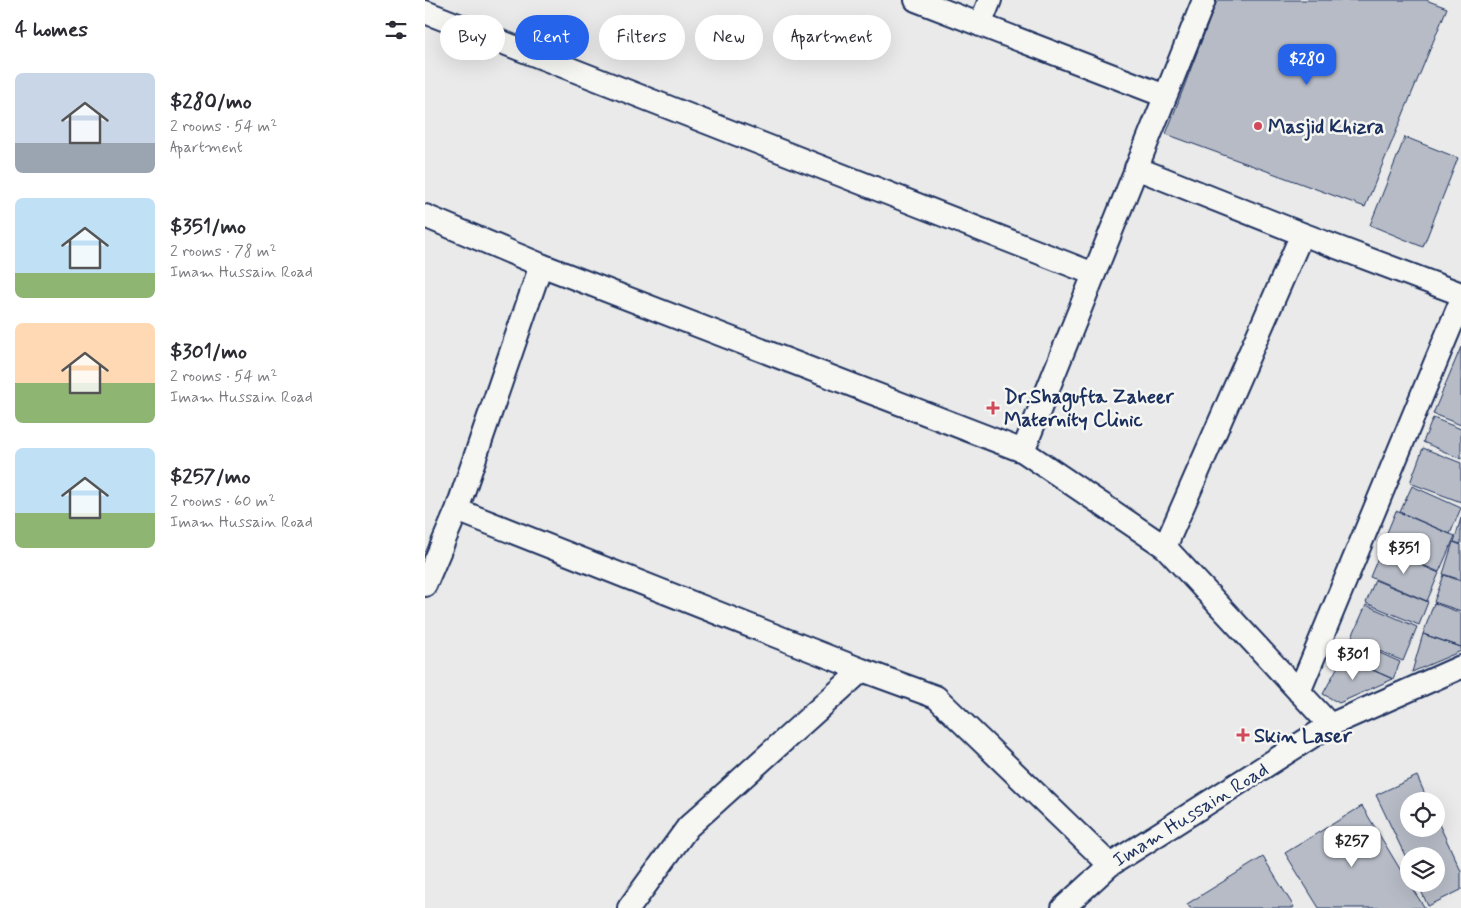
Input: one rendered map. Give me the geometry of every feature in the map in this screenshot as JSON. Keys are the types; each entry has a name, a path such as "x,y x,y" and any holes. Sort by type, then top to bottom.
{"street":[{"path":"916,0 1165,96"},
{"path":"980,25 990,0"},
{"path":"1023,452 1204,0"},
{"path":"425,12 1094,274"},
{"path":"1136,168 1302,234 1461,294"},
{"path":"425,216 541,265 1023,452 1165,547 1329,725"},
{"path":"1165,547 1302,234"},
{"path":"425,585 457,510 541,265"},
{"path":"1299,692 1461,301"},
{"path":"457,510 862,670 936,697 1110,865"},
{"name":"Imam Hussain Road","path":"1063,908 1110,865 1329,725 1461,667"},
{"path":"629,908 688,827 862,670"}],"building":[{"path":"1217,0 1426,0 1447,8 1365,207 1166,134"},
{"path":"1405,137 1458,158 1423,247 1370,225"},
{"path":"1461,347 1461,425 1433,414"},
{"path":"1433,418 1461,429 1461,459 1423,442"},
{"path":"1423,448 1461,463 1461,502 1410,483"},
{"path":"1412,486 1461,508 1450,534 1400,512"},
{"path":"1396,511 1455,536 1439,572 1381,547"},
{"path":"1461,518 1461,544 1454,542"},
{"path":"1453,542 1461,545 1461,580 1443,574"},
{"path":"1382,548 1439,573 1427,601 1370,577"},
{"path":"1444,575 1461,581 1461,611 1434,602"},
{"path":"1375,580 1428,602 1419,625 1366,603"},
{"path":"1434,603 1461,613 1461,647 1423,634"},
{"path":"1366,605 1417,627 1403,661 1351,639"},
{"path":"1423,634 1461,647 1461,651 1412,672"},
{"path":"1351,640 1400,662 1393,679 1343,657"},
{"path":"1343,657 1393,679 1339,703 1323,694"},
{"path":"1417,776 1424,792 1400,792 1400,837 1445,837 1461,871 1461,890 1428,906 1422,892 1445,892 1445,847 1401,847 1376,795"},
{"path":"1362,806 1400,869 1400,892 1414,892 1425,908 1319,908 1285,853"},
{"path":"1263,857 1293,908 1190,908 1187,904"}],"place":[{"name":"Masjid Khizra","path":"1258,126"},
{"name":"Dr.Shagufta Zaheer Maternity Clinic","path":"993,408"},
{"name":"Skin Laser","path":"1243,735"}]}
